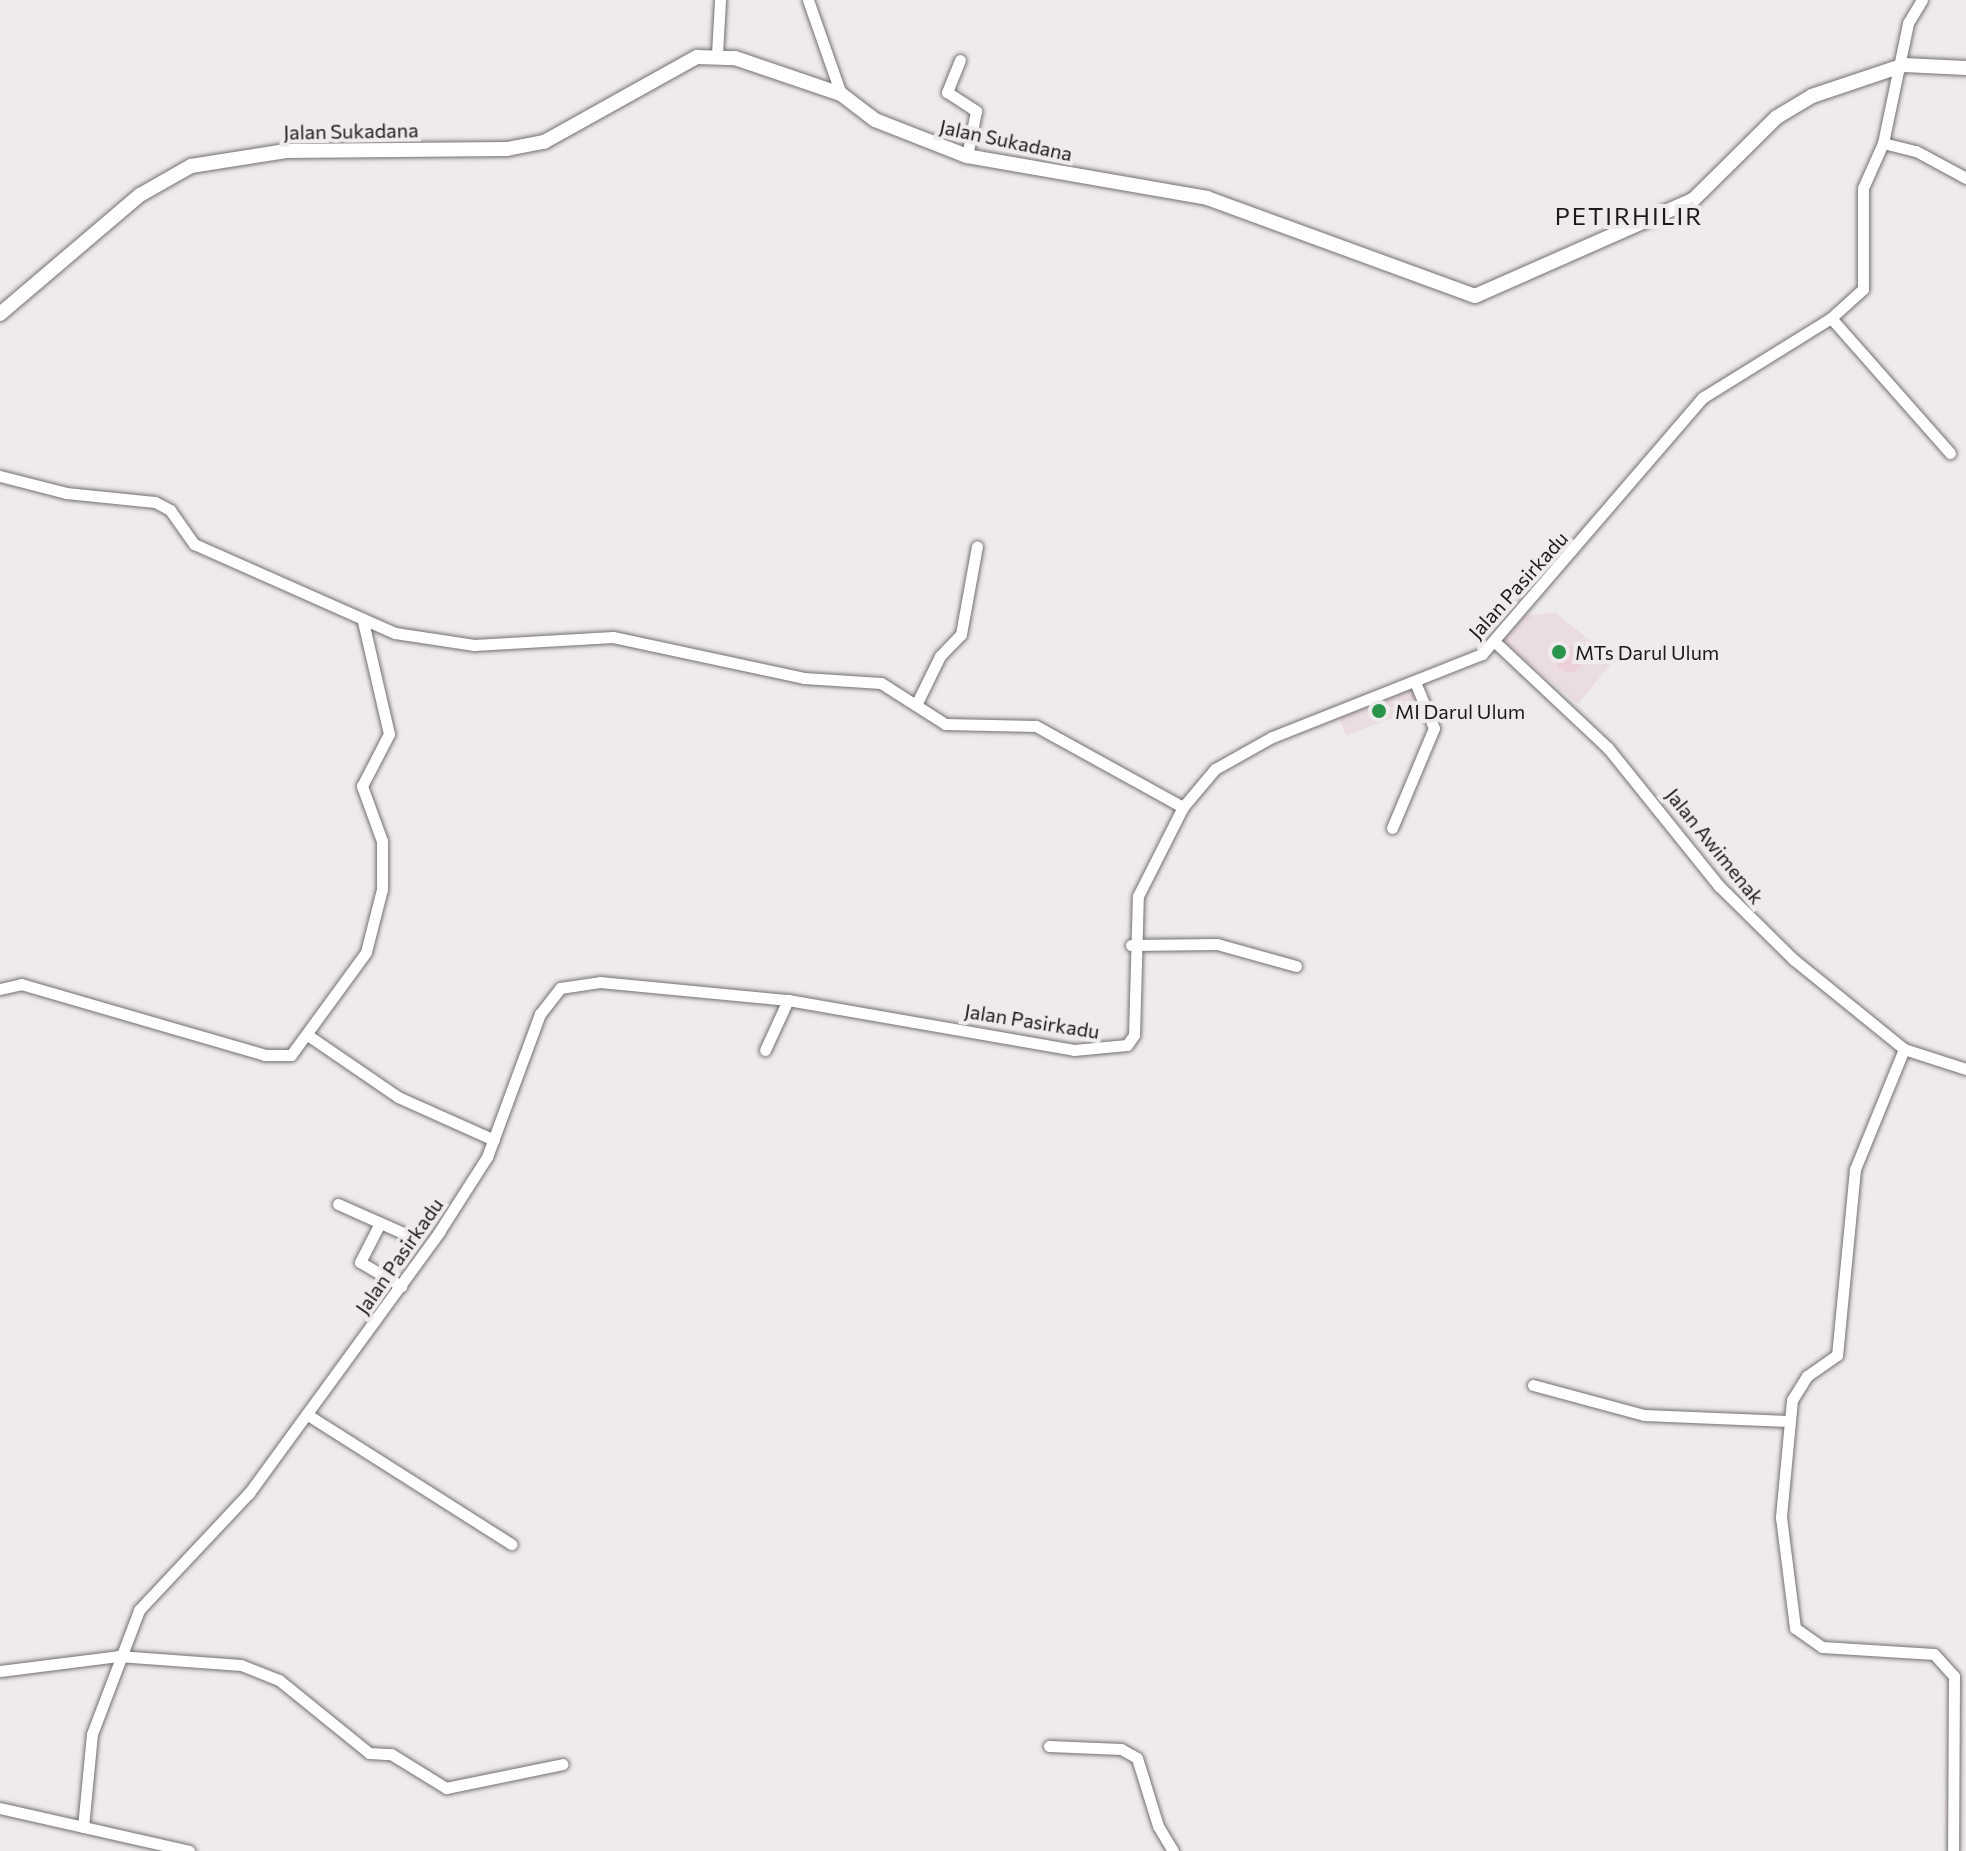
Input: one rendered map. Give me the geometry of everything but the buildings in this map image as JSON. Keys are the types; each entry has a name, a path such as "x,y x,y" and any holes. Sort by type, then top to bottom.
{"main road":[{"name":"Jalan Sukadana","path":"0,314 140,195 191,166 286,151 507,149 544,142 682,62 717,54 841,94 888,127 967,156 1207,198 1475,296 1693,200 1793,105 1904,65 1966,68"}],"street":[{"path":"717,54 720,0"},
{"path":"808,0 841,94"},
{"name":"Jalan Pasirkadu","path":"83,1827 92,1734 118,1656 139,1610 249,1493 401,1286 494,1140 540,1014 560,988 600,982 788,1000 1074,1050 1115,1050 1134,1035 1131,945 1138,896 1183,807 1236,755 1467,663 1495,642 1702,398 1831,318 1863,289 1863,188 1883,143 1904,65 1908,23 1922,0"},
{"path":"960,60 947,92 976,111 967,156"},
{"path":"1883,143 1916,151 1966,178"},
{"path":"1831,318 1950,453"},
{"path":"0,476 66,493 155,502 170,510 194,544 363,621 433,642 474,645 613,637 804,678 881,683 945,724 1036,726 1183,807"},
{"path":"916,705 940,656 961,634 977,546"},
{"path":"0,989 21,984 280,1058 309,1036 366,952 382,889 382,841 362,786 389,734 363,621"},
{"name":"Jalan Awimenak","path":"1495,642 1639,782 1759,928 1904,1049 1966,1069"},
{"path":"1392,828 1434,728 1415,682"},
{"path":"1131,945 1217,944 1296,966"},
{"path":"765,1050 788,1000"},
{"path":"309,1036 398,1097 494,1140"},
{"path":"1904,1049 1855,1169 1837,1355 1800,1386 1788,1421 1780,1486 1795,1628 1822,1647 1912,1651 1946,1663 1954,1676 1953,1851"},
{"path":"338,1204 403,1233"},
{"path":"380,1223 360,1262 401,1286"},
{"path":"1533,1385 1644,1415 1788,1421"},
{"path":"308,1415 511,1544"},
{"path":"0,1671 118,1656 266,1672 369,1753 391,1754 446,1788 563,1764"},
{"path":"1049,1746 1121,1749 1137,1758 1173,1851"},
{"path":"0,1808 189,1851"}],"shaded area":[{"name":"MTs Darul Ulum","path":"1556,613 1614,660 1578,704 1503,641 1522,615"},
{"path":"1569,646 1578,650 1582,659 1578,668 1569,672 1560,668 1556,659 1560,650"},
{"name":"MI Darul Ulum","path":"1412,687 1420,708 1346,736 1338,715"}],"place":[{"name":"MTs Darul Ulum","path":"1559,652"},
{"name":"MI Darul Ulum","path":"1379,711"}],"district":[{"name":"PETIRHILIR","path":"1629,216"}]}
